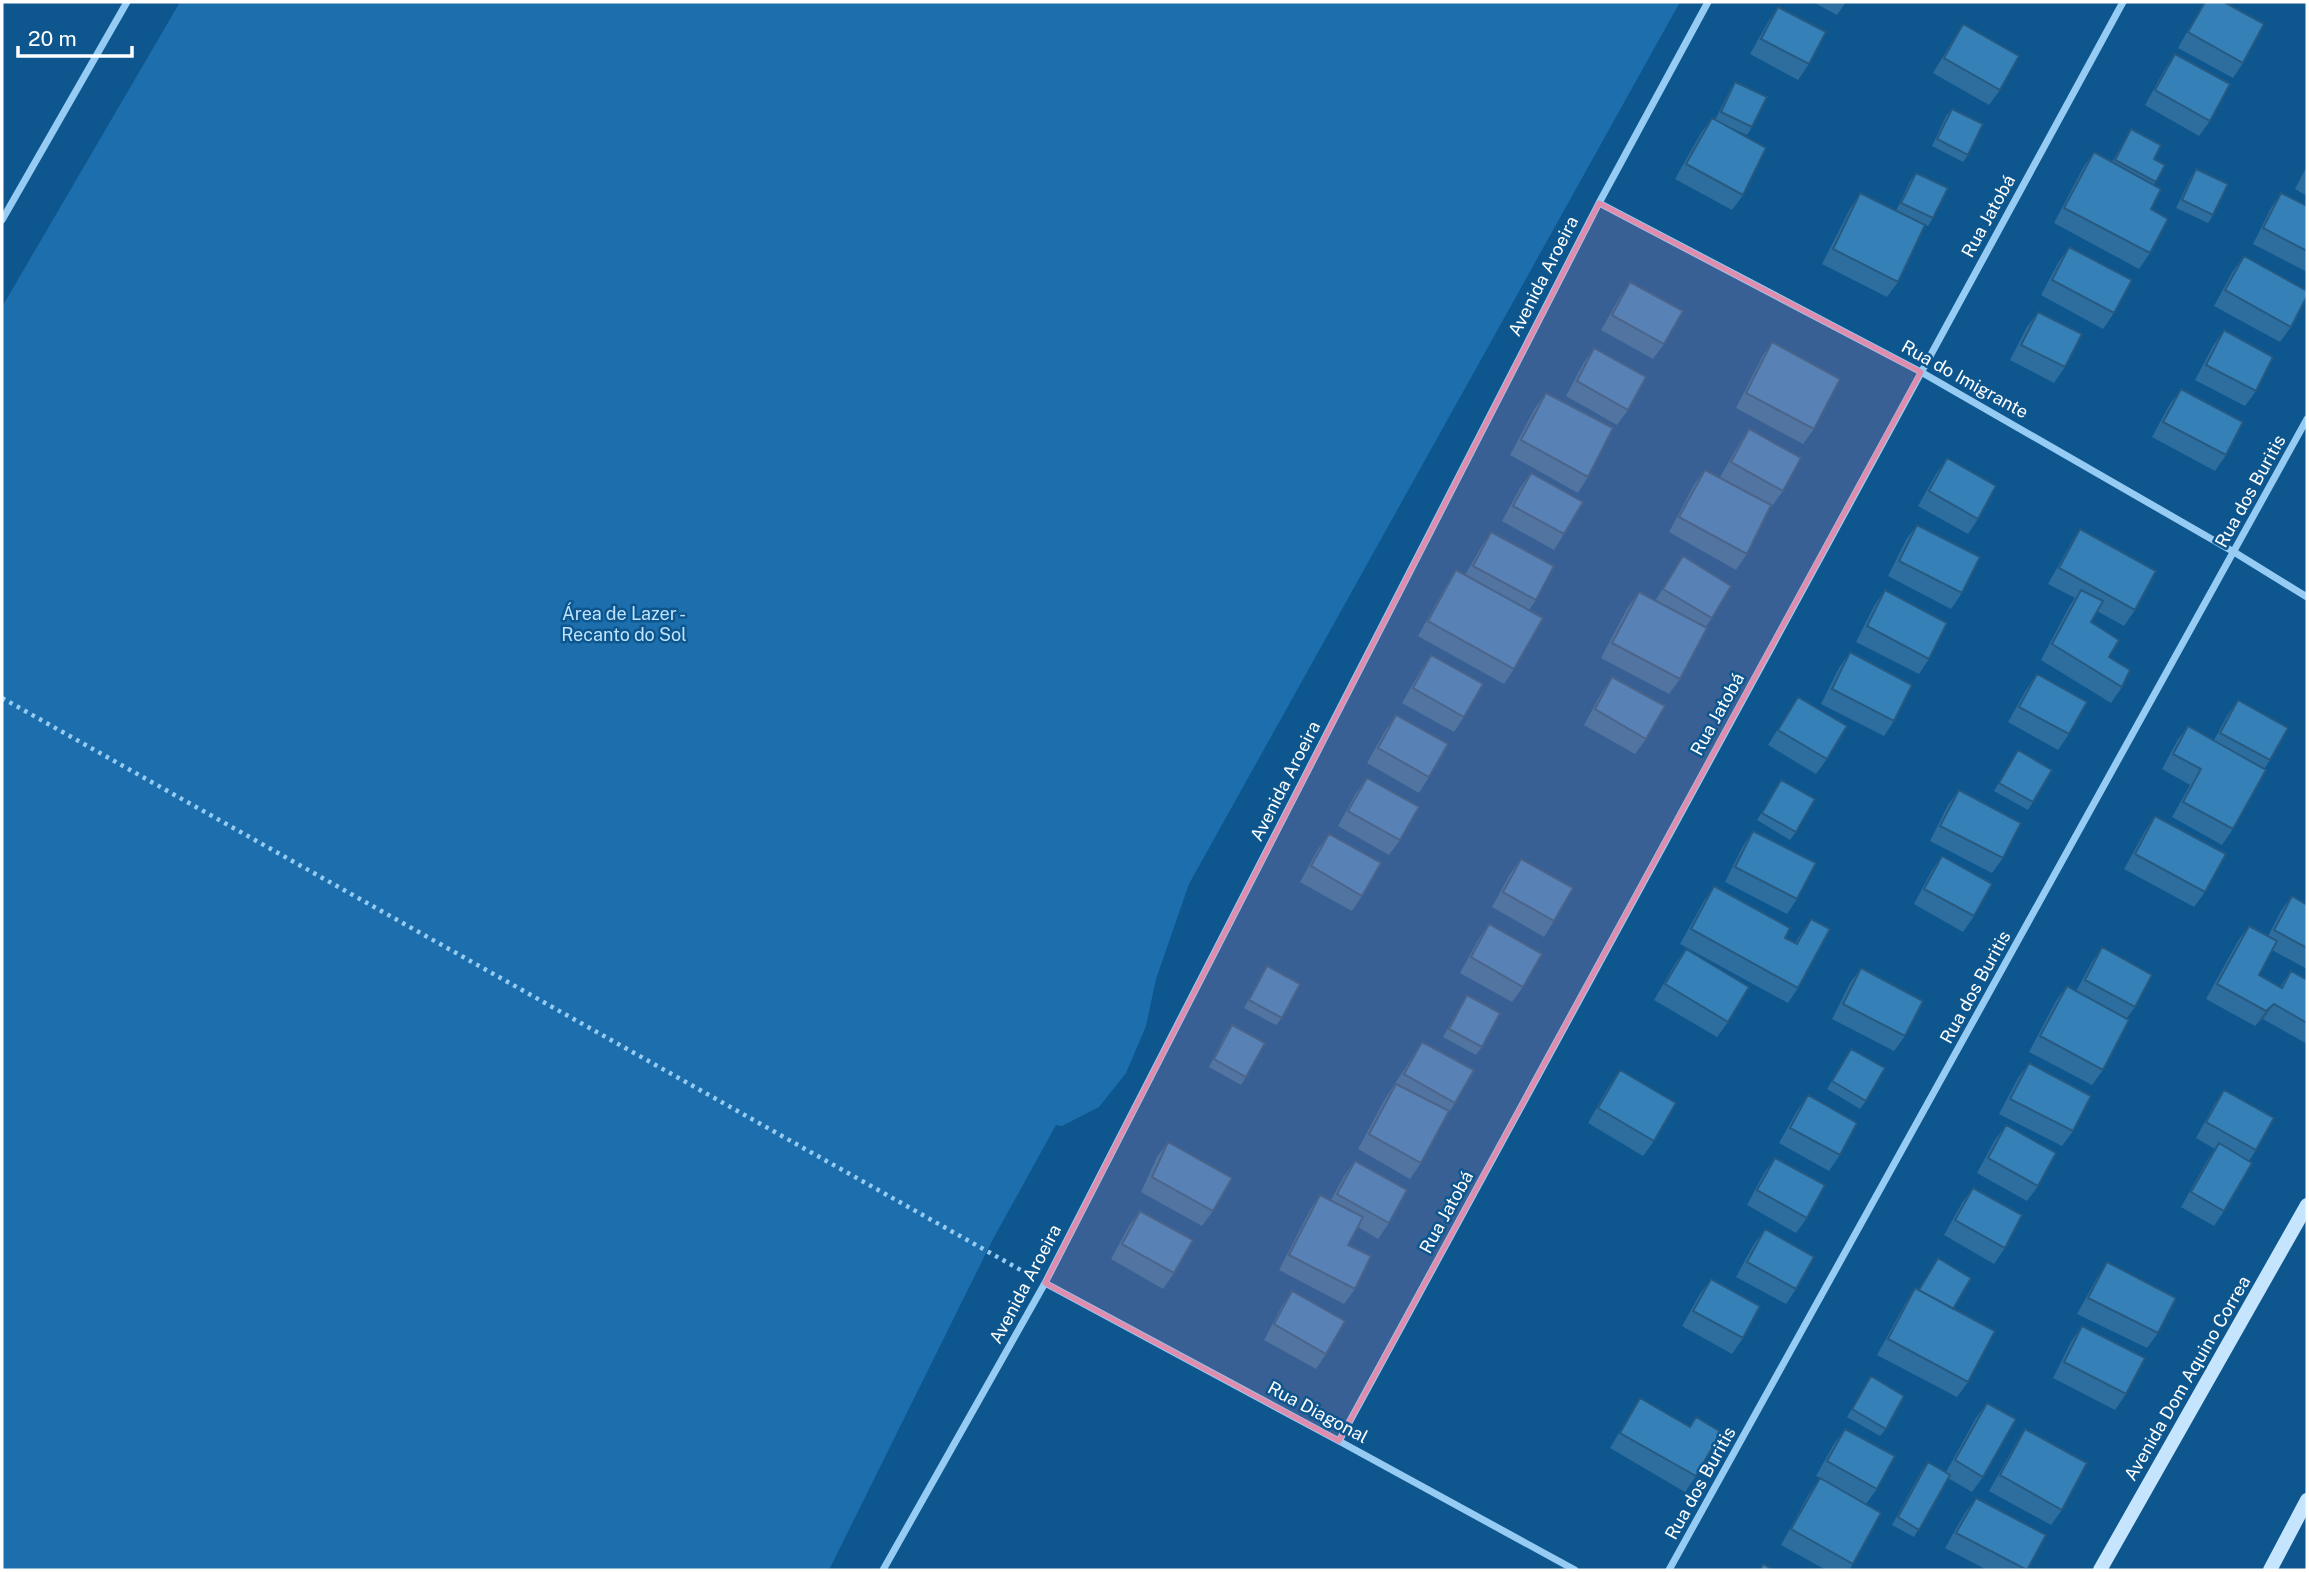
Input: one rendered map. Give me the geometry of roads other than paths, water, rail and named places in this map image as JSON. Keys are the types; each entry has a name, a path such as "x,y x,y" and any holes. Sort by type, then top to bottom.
{"street":[{"path":"2,220 127,2"},
{"name":"Avenida Aroeira","path":"883,1570 1045,1283 1599,203 1708,2"},
{"name":"Rua Jatobá","path":"1339,1441 2123,2"},
{"name":"Rua do Imigrante","path":"1599,203 1921,372 2234,552 2307,597"},
{"name":"Rua dos Buritis","path":"1669,1570 2307,418"},
{"name":"Avenida Dom Aquino Correa","path":"2100,1570 2307,1205"},
{"name":"Rua Diagonal","path":"1045,1283 1575,1570"},
{"path":"2270,1570 2307,1500"}],"park label":[{"name":"Área de Lazer - Recanto do Sol","path":"624,623"}]}
